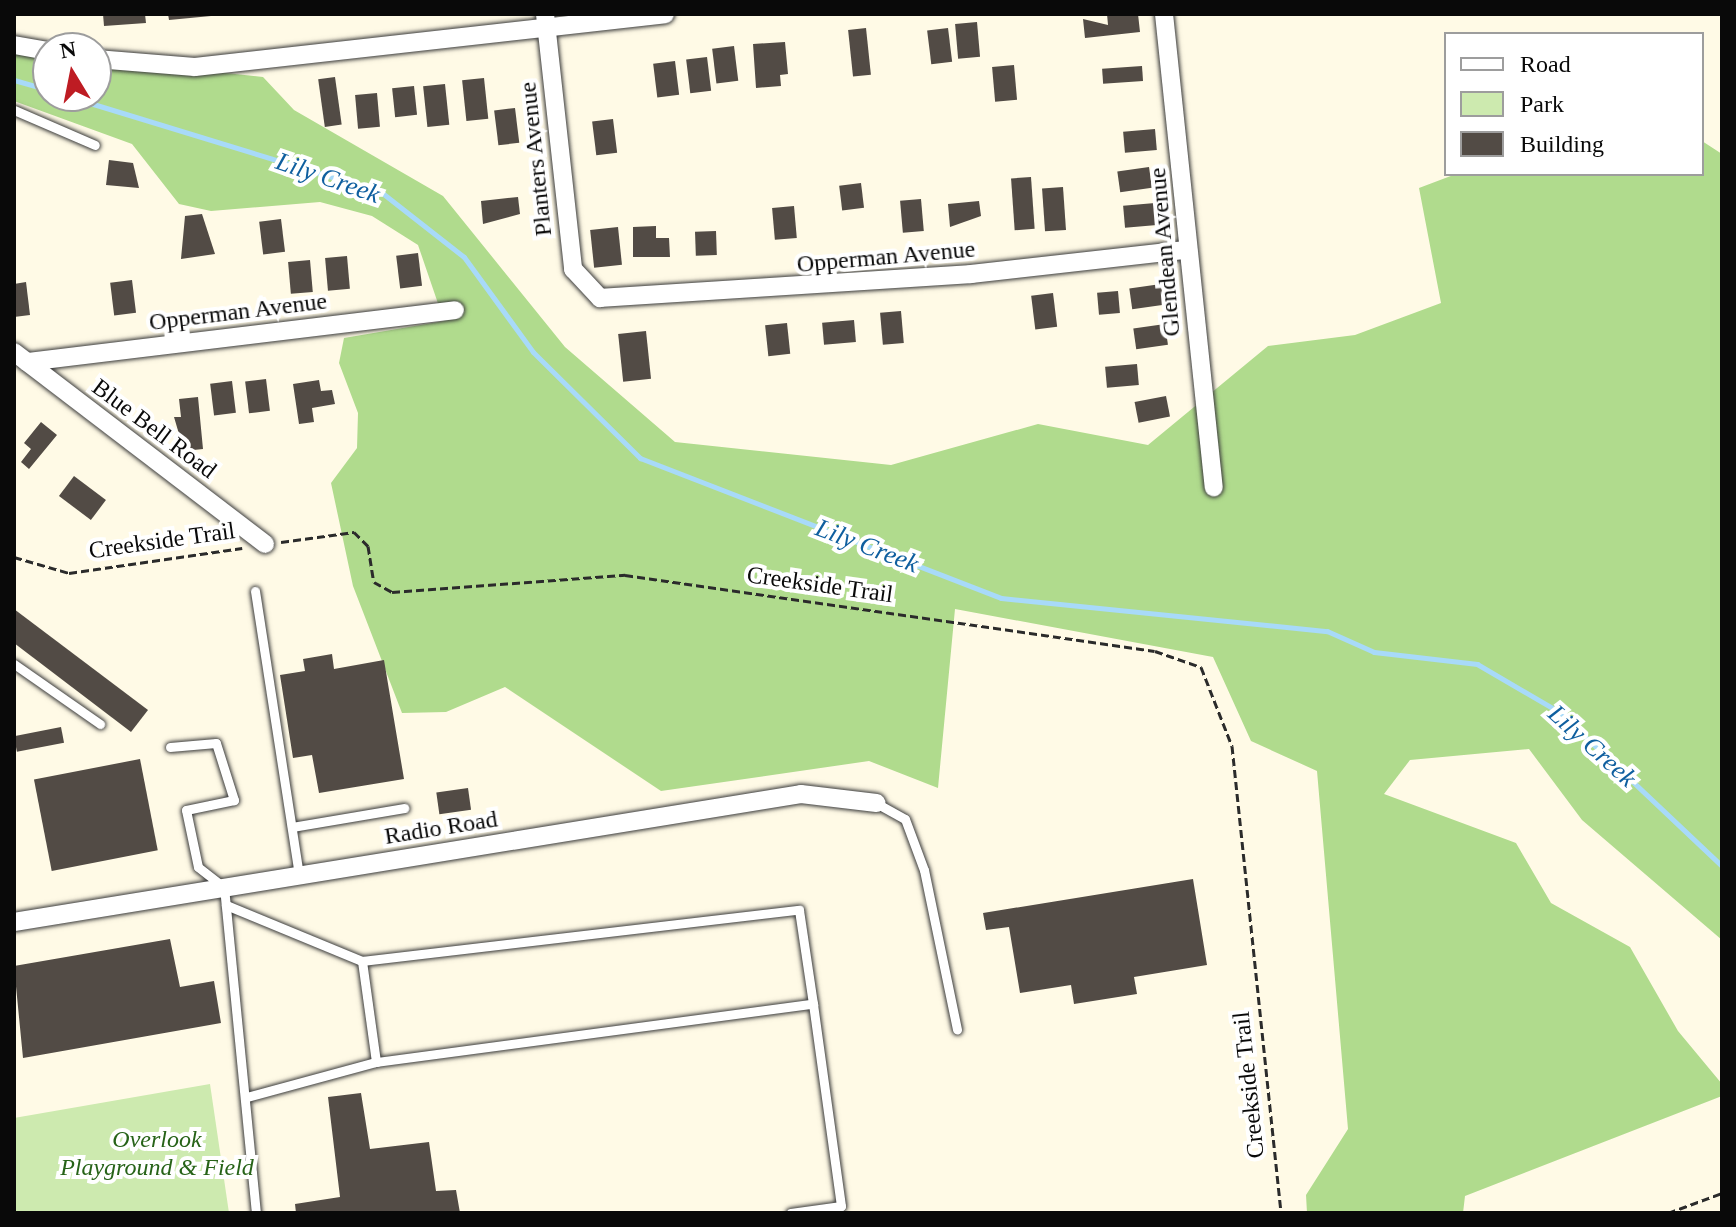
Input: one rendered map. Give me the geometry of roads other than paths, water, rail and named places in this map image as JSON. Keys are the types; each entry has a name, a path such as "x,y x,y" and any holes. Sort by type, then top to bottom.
{"street":[{"path":"112,60 195,67 545,19 665,14"},
{"name":"Glendean Avenue","path":"1164,14 1186,250 1214,487"},
{"name":"Planters Avenue","path":"545,19 573,269 590,293"},
{"name":"Opperman Avenue","path":"590,293 612,300 807,287 1186,250"},
{"name":"Opperman Avenue","path":"20,357 455,310"},
{"name":"Blue Bell Road","path":"20,357 265,544"},
{"name":"Radio Road","path":"14,922 225,896 299,875 801,794 876,803"}],"lane":[{"path":"14,110 95,145"},
{"path":"255,591 299,875"},
{"path":"14,664 100,724"},
{"path":"170,747 216,743 234,800 186,810 198,867 225,896 362,961 799,910 841,1206 790,1213"},
{"path":"876,803 905,819 924,870 957,1030"},
{"path":"292,827 404,808"},
{"path":"225,896 256,1213"},
{"path":"362,961 376,1062"},
{"path":"247,1097 376,1062 813,1004"}],"waterway":[{"name":"Lily Creek","path":"14,80 32,85"},
{"name":"Lily Creek","path":"112,110 381,192 464,257 533,352 640,458 1001,598 1327,631 1374,652 1477,664 1559,712 1722,866"}],"park label":[{"name":"Overlook Playground & Field","path":"157,1154"}]}
